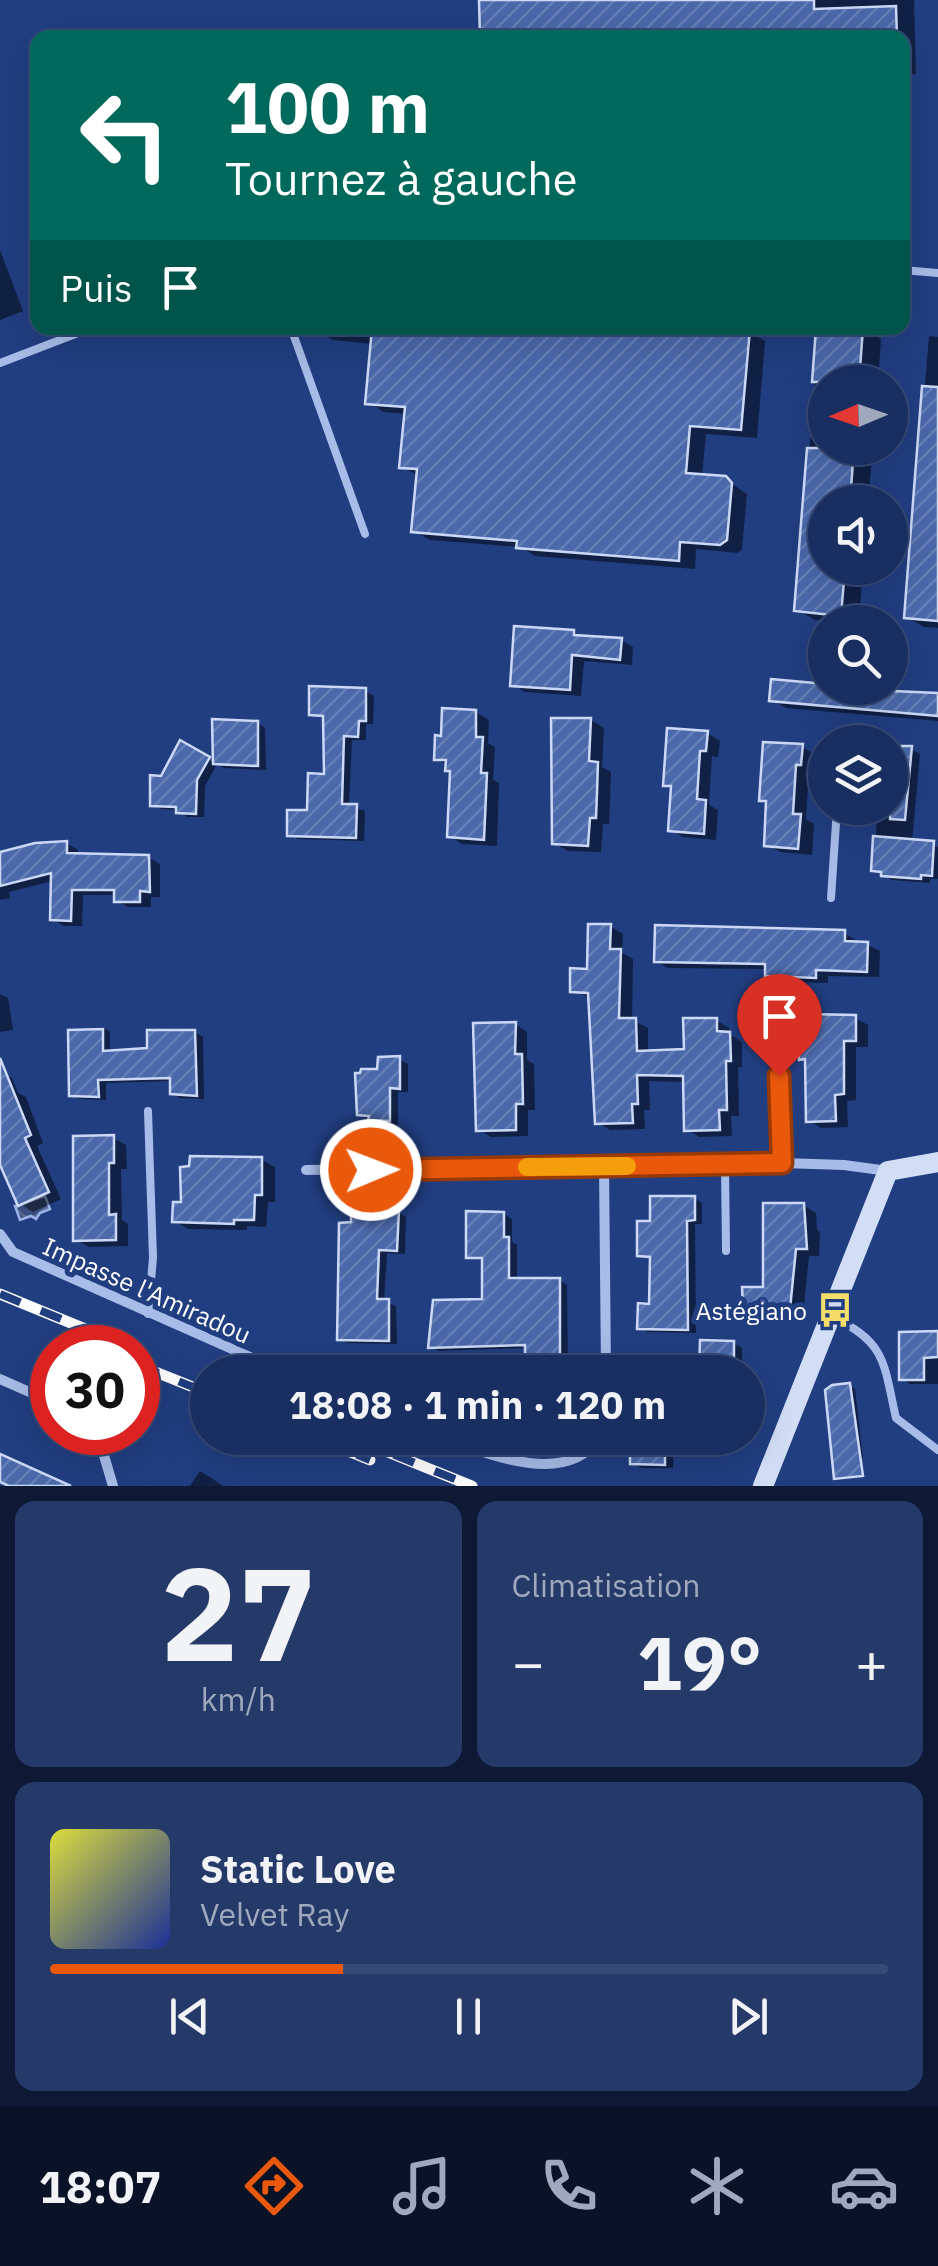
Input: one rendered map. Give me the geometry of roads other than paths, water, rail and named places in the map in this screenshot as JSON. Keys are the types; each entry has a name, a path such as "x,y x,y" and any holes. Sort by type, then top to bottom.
{"main road":[{"path":"764,1486 888,1171 938,1162"}],"street":[{"path":"306,1170 782,1163 844,1164 888,1171"},
{"path":"604,1166 606,1355"},
{"name":"Impasse l'Amiradou","path":"0,1234 13,1252 244,1355"},
{"path":"0,1379 30,1392"},
{"path":"103,1455 112,1486"},
{"path":"484,1455 511,1467 546,1474 575,1466 584,1455"}],"lane":[{"path":"910,271 938,273"},
{"path":"0,362 72,335"},
{"path":"294,335 365,534"},
{"path":"831,898 836,825"},
{"path":"779,1076 782,1163"},
{"path":"148,1111 153,1258 148,1314"},
{"path":"725,1165 726,1250"},
{"path":"832,1317 880,1348 896,1418 938,1450"}],"water":[{"path":"45,1196 50,1209 36,1219 31,1216 20,1220 15,1206"}],"railway":[{"path":"0,1294 76,1325"},
{"path":"160,1374 190,1386"},
{"path":"358,1455 370,1460"},
{"path":"395,1455 472,1486"}],"place":[{"name":"Astégiano","path":"835,1310"}]}
